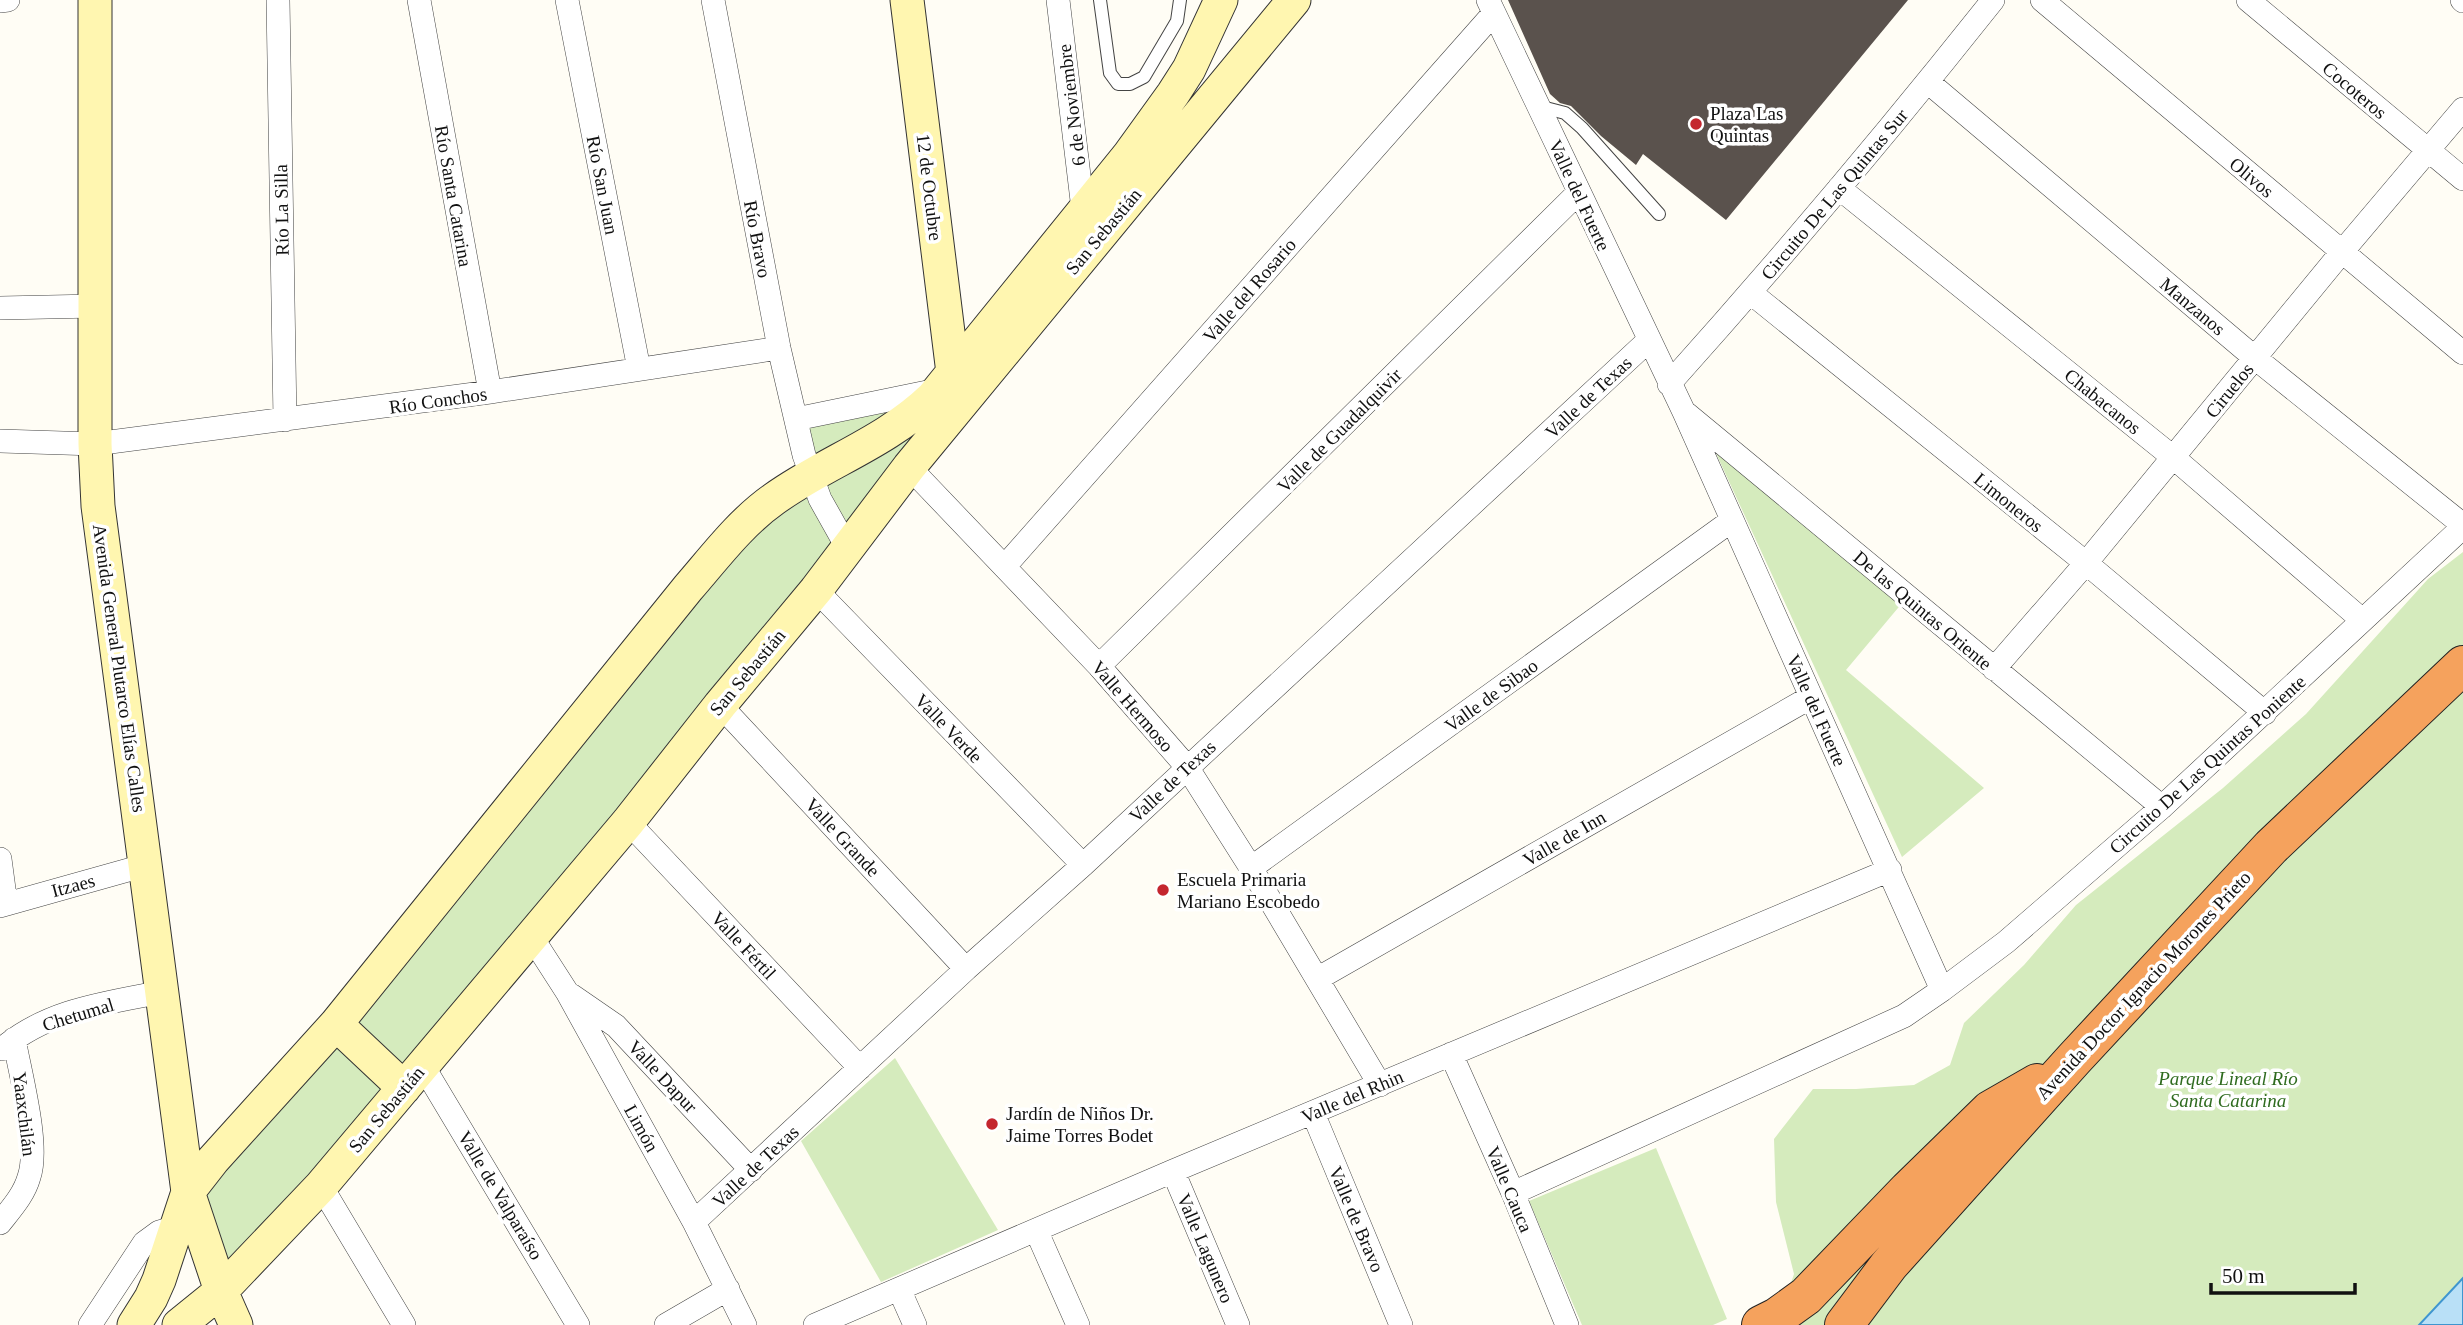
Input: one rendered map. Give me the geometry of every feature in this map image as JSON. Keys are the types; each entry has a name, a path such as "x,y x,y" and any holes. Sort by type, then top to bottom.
{"highway":[{"name":"Avenida Doctor Ignacio Morones Prieto","path":"1844,1325 1889,1265 2074,1059 2271,848 2463,664"},
{"path":"1761,1325 1806,1297 1908,1190 1990,1110 2074,1059"}],"main road":[{"name":"Avenida General Plutarco Elías Calles","path":"95,0 95,444 103,545 188,1192 227,1313"},
{"name":"12 de Octubre","path":"906,0 946,382"},
{"name":"San Sebastián","path":"134,1325 159,1280 188,1192 213,1160 337,1024 718,553 757,512 774,499 900,426 946,382 1129,155 1173,94 1189,69 1221,0"},
{"name":"San Sebastián","path":"179,1325 227,1313 321,1186 628,822 720,705 816,590 909,467 1294,0"},
{"path":"337,1024 413,1077"}],"street":[{"path":"0,1 8,0"},
{"name":"Río La Silla","path":"278,0 285,420"},
{"name":"Río Santa Catarina","path":"419,0 490,393"},
{"name":"Río San Juan","path":"567,0 639,369"},
{"name":"Río Bravo","path":"713,0 779,348 796,419 820,499 848,549"},
{"name":"6 de Noviembre","path":"1058,0 1083,209"},
{"name":"Circuito De Las Quintas Sur","path":"1669,384 1751,293 1993,0"},
{"name":"Olivos","path":"2042,0 2463,353"},
{"name":"Cocoteros","path":"2248,0 2463,179"},
{"name":"Valle del Fuerte","path":"1491,6 1684,412 1942,990"},
{"name":"Valle del Rosario","path":"1005,566 1491,6"},
{"name":"Manzanos","path":"1927,82 2255,358 2463,526"},
{"name":"Ciruelos","path":"1994,669 2174,458 2341,253 2463,109"},
{"name":"Chabacanos","path":"1839,188 2174,458 2361,620"},
{"name":"Valle de Guadalquivir","path":"1099,666 1578,193"},
{"name":"Limoneros","path":"1751,293 2086,563 2265,713"},
{"path":"0,308 96,306"},
{"name":"Valle de Texas","path":"694,1222 1649,341"},
{"name":"Río Conchos","path":"0,441 95,444 490,393 779,348"},
{"path":"796,419 946,382"},
{"name":"De las Quintas Oriente","path":"1684,412 2162,807"},
{"name":"Valle Hermoso","path":"909,467 1099,666 1187,767 1251,868 1380,1085"},
{"name":"Valle de Sibao","path":"1251,868 1731,521"},
{"name":"Circuito De Las Quintas Poniente","path":"1942,990 1997,949 2162,807 2463,526"},
{"name":"Valle Verde","path":"816,590 1083,865"},
{"name":"Valle de Inn","path":"1317,979 1811,698"},
{"name":"Valle Grande","path":"720,705 966,969"},
{"name":"Valle Fértil","path":"628,822 860,1069"},
{"path":"0,859 3,905"},
{"name":"Itzaes","path":"3,905 146,865"},
{"name":"Valle del Rhin","path":"816,1325 1173,1171 1890,870"},
{"name":"Limón","path":"531,936 567,992 694,1222 745,1325"},
{"path":"1513,1193 1904,1016 1920,1008 1942,990"},
{"name":"Chetumal","path":"7,1045 33,1027 68,1012 162,992"},
{"name":"Valle Dapur","path":"567,992 616,1026 751,1170"},
{"name":"Yaaxchilán","path":"0,1223 23,1192 30,1176 33,1158 31,1136 7,1045"},
{"name":"Valle Cauca","path":"1451,1054 1513,1193 1567,1325"},
{"name":"Valle de Valparaíso","path":"413,1077 578,1325"},
{"name":"Valle de Bravo","path":"1313,1114 1401,1325"},
{"name":"Valle Lagunero","path":"1173,1171 1238,1325"},
{"path":"321,1186 404,1325"},
{"path":"90,1325 144,1242 159,1232 176,1227"},
{"path":"1036,1230 1078,1325"},
{"path":"666,1325 728,1289"},
{"path":"899,1289 915,1325"}],"lane":[{"path":"1100,0 1110,74 1118,84 1130,84 1144,77 1177,21 1180,0"},
{"path":"1537,106 1565,113 1582,128 1659,214"}],"green space":[{"path":"938,390 957,409 221,1291 188,1192 718,553 810,476 796,419"},
{"path":"1709,438 1903,602 1846,670 1984,788 1902,857"},
{"name":"Parque Lineal Río Santa Catarina","path":"2463,552 2463,1325 1777,1325 1794,1274 1776,1202 1774,1139 1813,1089 1914,1085 1950,1065 1964,1023 2024,965 2076,905 2223,788 2306,714 2428,579"},
{"path":"895,1058 998,1230 881,1282 801,1141"},
{"path":"1656,1148 1727,1319 1713,1325 1582,1325 1529,1201"}],"water":[{"path":"2463,1278 2463,1325 2419,1325"}],"building":[{"name":"Plaza Las Quintas","path":"1508,0 1908,0 1726,220 1643,154 1636,165 1571,106 1560,103 1550,94"}],"place":[{"name":"Plaza Las Quintas","path":"1696,124"},
{"name":"Escuela Primaria Mariano Escobedo","path":"1163,890"},
{"name":"Jardín de Niños Dr. Jaime Torres Bodet","path":"992,1124"}]}
